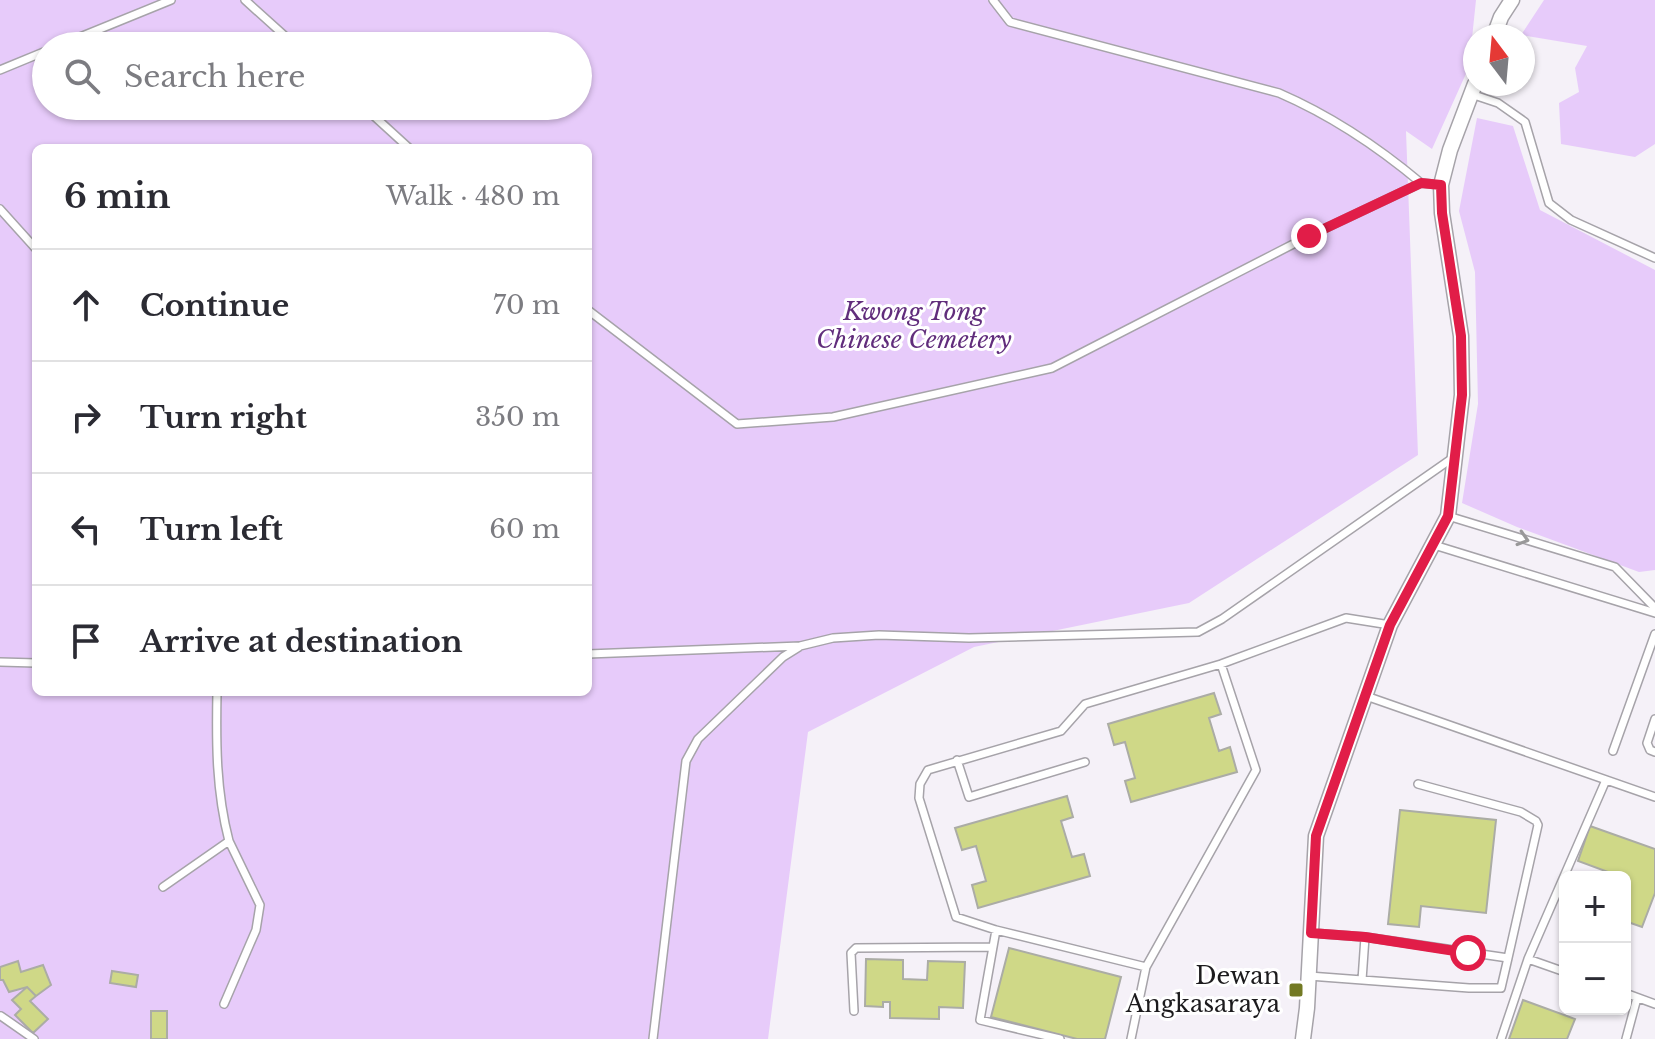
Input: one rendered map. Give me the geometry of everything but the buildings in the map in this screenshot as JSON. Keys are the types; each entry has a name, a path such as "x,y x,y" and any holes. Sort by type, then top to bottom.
{"street":[{"path":"1501,17 1503,0"},
{"path":"1498,24 1512,0"},
{"path":"1303,1039 1316,836 1390,625 1448,516 1462,395 1461,336 1442,213 1441,185 1450,150 1470,96"}],"lane":[{"path":"92,32 171,0"},
{"path":"245,0 280,32"},
{"path":"993,0 1010,22 1279,93 1319,111 1358,134 1421,183"},
{"path":"0,70 32,57"},
{"path":"1486,96 1525,122 1549,203 1571,220 1655,258"},
{"path":"378,120 405,144"},
{"path":"592,313 737,424 833,417 1052,368 1309,236 1421,183 1441,185"},
{"path":"0,209 32,245"},
{"path":"592,654 800,646 833,638 879,635 969,638 1198,632 1222,619 1456,456"},
{"path":"1448,516 1615,567 1655,610"},
{"path":"1434,545 1655,610"},
{"path":"1146,967 956,917 919,798 920,784 928,770 1061,731 1085,704 1221,664 1346,618 1390,625"},
{"path":"1613,751 1655,634"},
{"path":"653,1039 686,761 698,739 783,657 800,646"},
{"path":"0,662 32,663"},
{"path":"1131,1039 1146,967 1256,770 1221,664"},
{"path":"217,696 220,807 229,841 260,905 256,930 224,1004"},
{"path":"1366,696 1655,797"},
{"path":"1655,719 1647,743 1650,750 1655,752"},
{"path":"957,760 969,797 1085,762"},
{"path":"1501,1039 1528,959 1606,780"},
{"path":"1309,976 1501,988 1538,825 1521,812 1418,784"},
{"path":"163,887 229,841"},
{"path":"996,930 980,1020 1060,1039"},
{"path":"1311,933 1365,937 1508,958"},
{"path":"1362,980 1365,937"},
{"path":"854,1011 851,953 856,948 993,947"},
{"path":"1528,959 1559,970"},
{"path":"1631,996 1655,1004"},
{"path":"1626,1039 1637,998"},
{"path":"1,1016 34,1039"}],"green space":[{"name":"Kwong Tong Chinese Cemetery","path":"0,0 1476,0 1473,24 1463,24 1463,80 1432,149 1406,131 1418,455 1189,603 974,647 808,732 768,1039 0,1039"},
{"path":"1544,0 1655,0 1655,144 1635,157 1561,144 1559,103 1579,92 1575,68 1587,46 1535,37 1535,24 1528,24"},
{"path":"1477,118 1513,126 1540,210 1655,270 1655,570 1639,572 1462,503 1478,404 1475,272 1459,211"}],"place":[{"name":"Dewan Angkasaraya","path":"1296,990"}],"route":[{"path":"1309,236 1421,183 1441,185 1442,213 1461,336 1462,395 1448,516 1390,625 1316,836 1311,933 1365,937 1468,953"}]}
